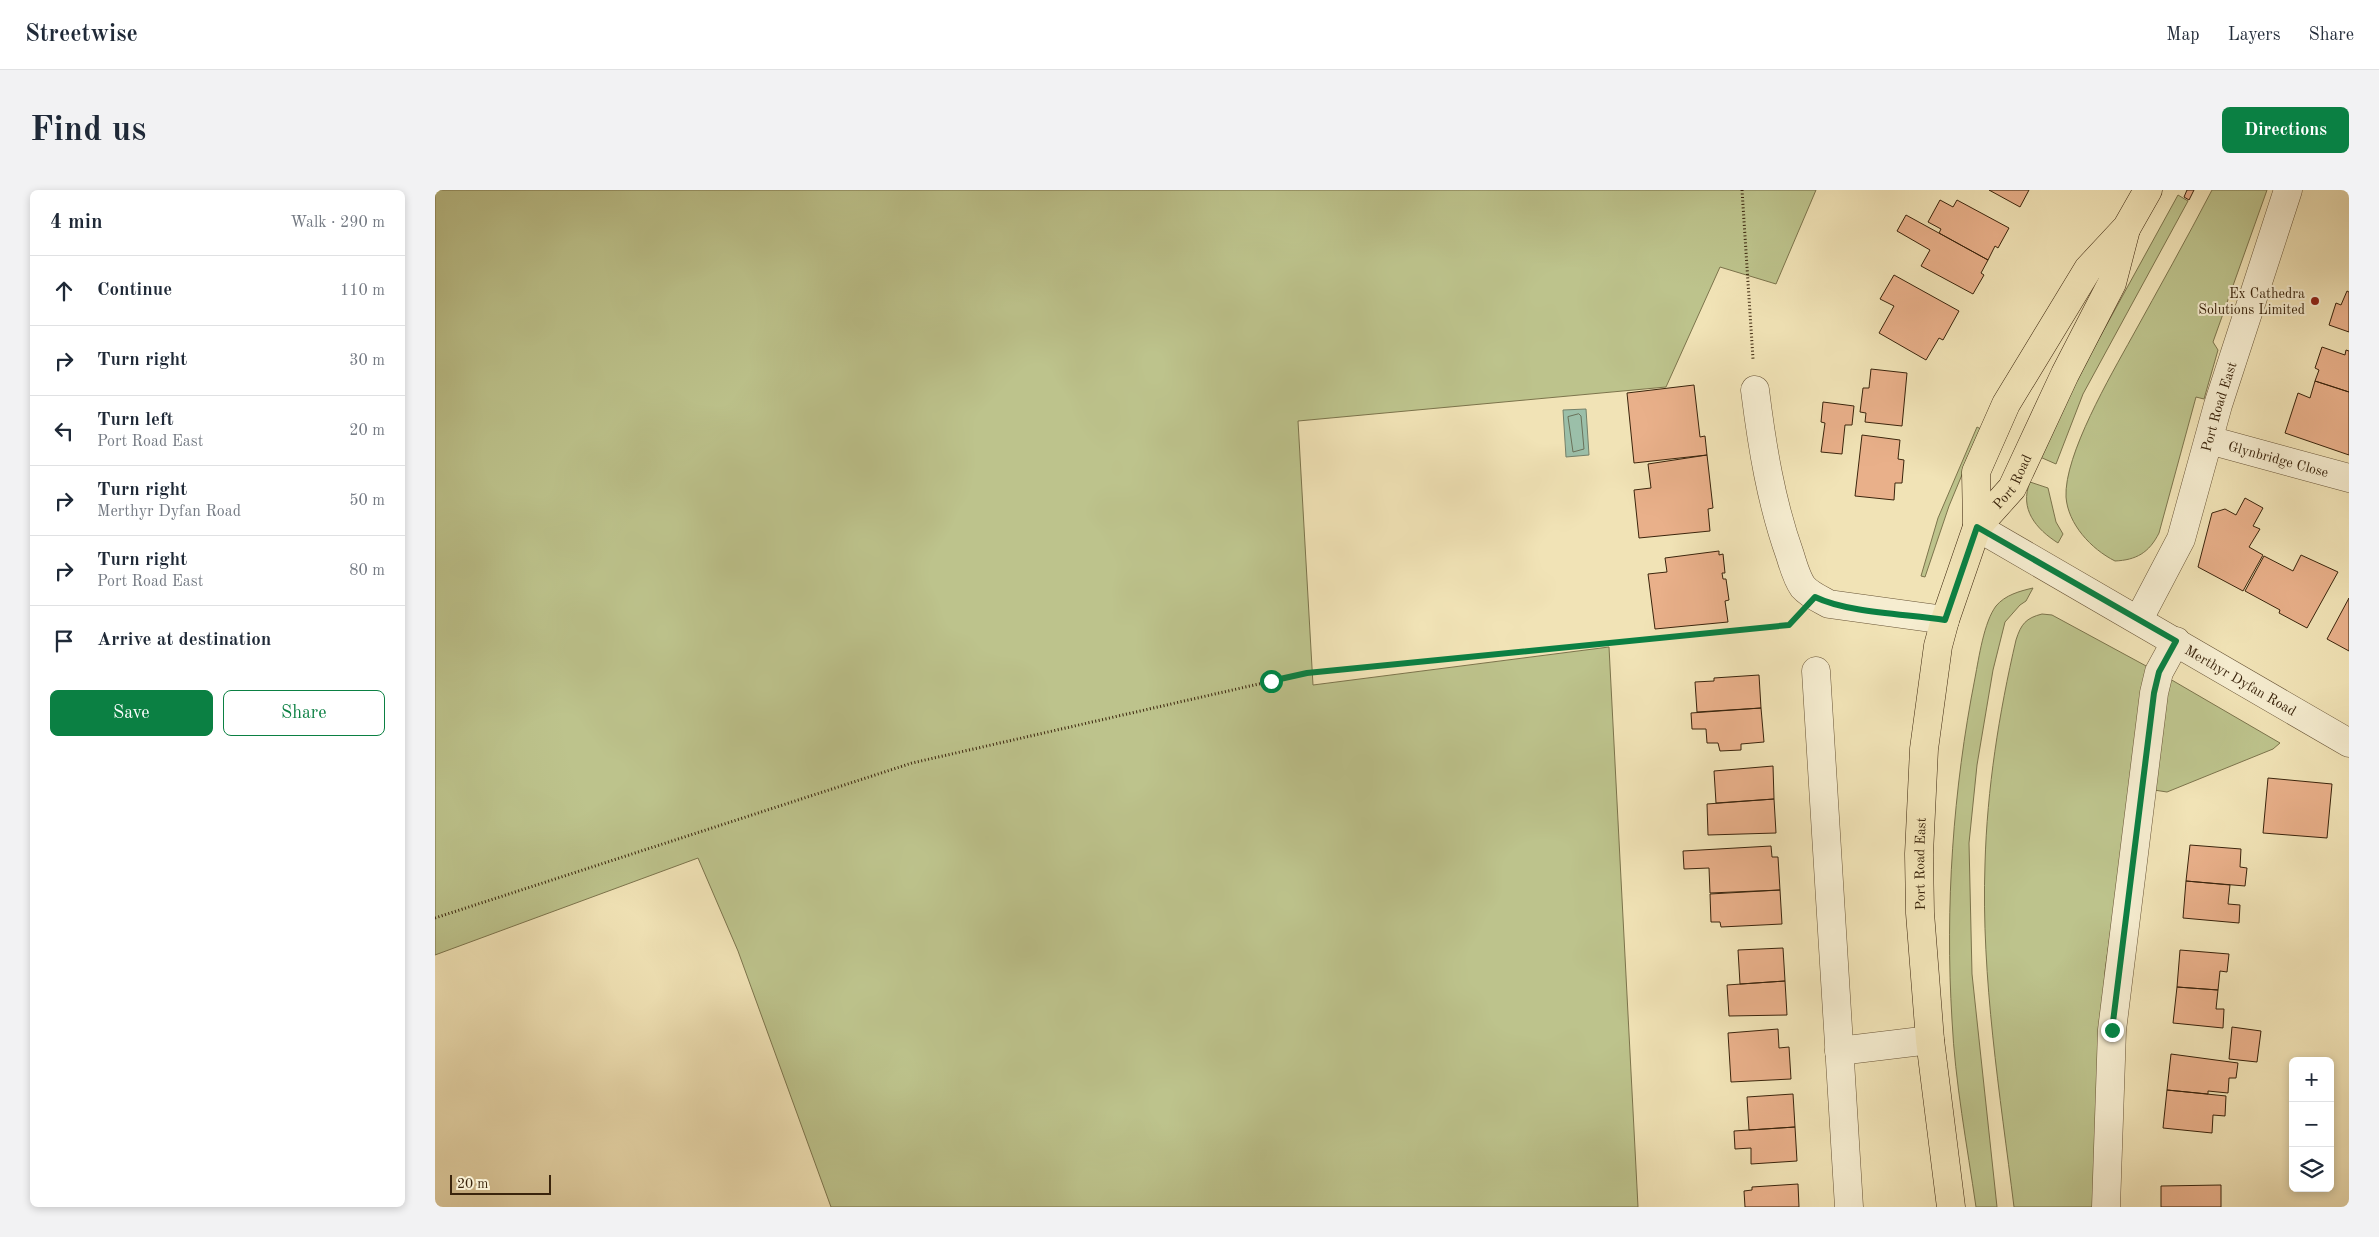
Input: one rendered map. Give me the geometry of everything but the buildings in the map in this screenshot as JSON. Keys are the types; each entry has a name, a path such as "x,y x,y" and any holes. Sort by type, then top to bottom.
{"main road":[{"name":"Port Road","path":"1977,527 1976,472 2006,404 2088,269 2127,227 2148,190"},
{"name":"Port Road","path":"1977,527 2012,488 2065,374 2112,283 2127,227"},
{"name":"Port Road East","path":"1951,1207 1930,1040 1920,913 1919,854 1924,749 1938,646 1977,527"}],"street":[{"name":"Port Road East","path":"2139,619 2181,539 2242,329 2288,190"},
{"path":"1755,390 1767,471 1784,539 1803,587 1815,597 1829,604 1945,620"},
{"name":"Glynbridge Close","path":"2209,440 2349,478"},
{"name":"Merthyr Dyfan Road","path":"1977,527 2139,619 2349,743"},
{"path":"2105,1207 2112,1030 2121,944 2154,693 2159,672 2176,641"},
{"path":"1816,671 1849,1207"},
{"path":"1839,1051 1930,1040"}],"path":[{"path":"1742,190 1755,390"},
{"path":"435,918 912,763 1307,673 1789,625 1815,597"}],"shaded area":[{"path":"435,190 1816,190 1776,284 1720,267 1666,387 1298,421 1313,685 1609,647 1638,1207 831,1207 738,951 698,858 435,955"},
{"path":"2212,190 2267,190 2213,342 2218,350 2204,399 2196,397 2159,533 2151,546 2141,554 2129,559 2115,561 2089,543 2076,526 2071,517 2066,497 2067,480 2080,438 2101,393"},
{"path":"2178,195 2188,201 2083,394 2056,464 2040,457 2079,375"},
{"path":"1977,427 1981,429 1949,506 1925,577 1921,576 1938,518"},
{"path":"2030,482 2048,488 2056,522 2063,534 2058,543 2037,525 2028,509 2027,492"},
{"path":"2033,588 2026,601 2005,622 1993,670 1977,765 1969,843 1972,974 1997,1207 1976,1207 1959,1090 1952,1020 1950,891 1956,805 1967,720 1980,650 1988,621 1996,606 2008,596"},
{"path":"2042,614 2052,615 2148,667 2105,971 2093,1207 2014,1207 1989,993 1986,950 1985,864 1991,779 2004,695 2016,640 2025,622"},
{"path":"2170,679 2280,743 2273,749 2167,792 2154,790 2166,690"}],"water":[{"path":"1586,409 1589,455 1566,457 1563,410"}],"place":[{"name":"Ex Cathedra Solutions Limited","path":"2315,301"}],"route":[{"path":"1271,681 1307,673 1789,625 1815,597 1829,604 1945,620 1977,527 2176,641 2159,672 2154,693 2121,944 2112,1030"}]}
